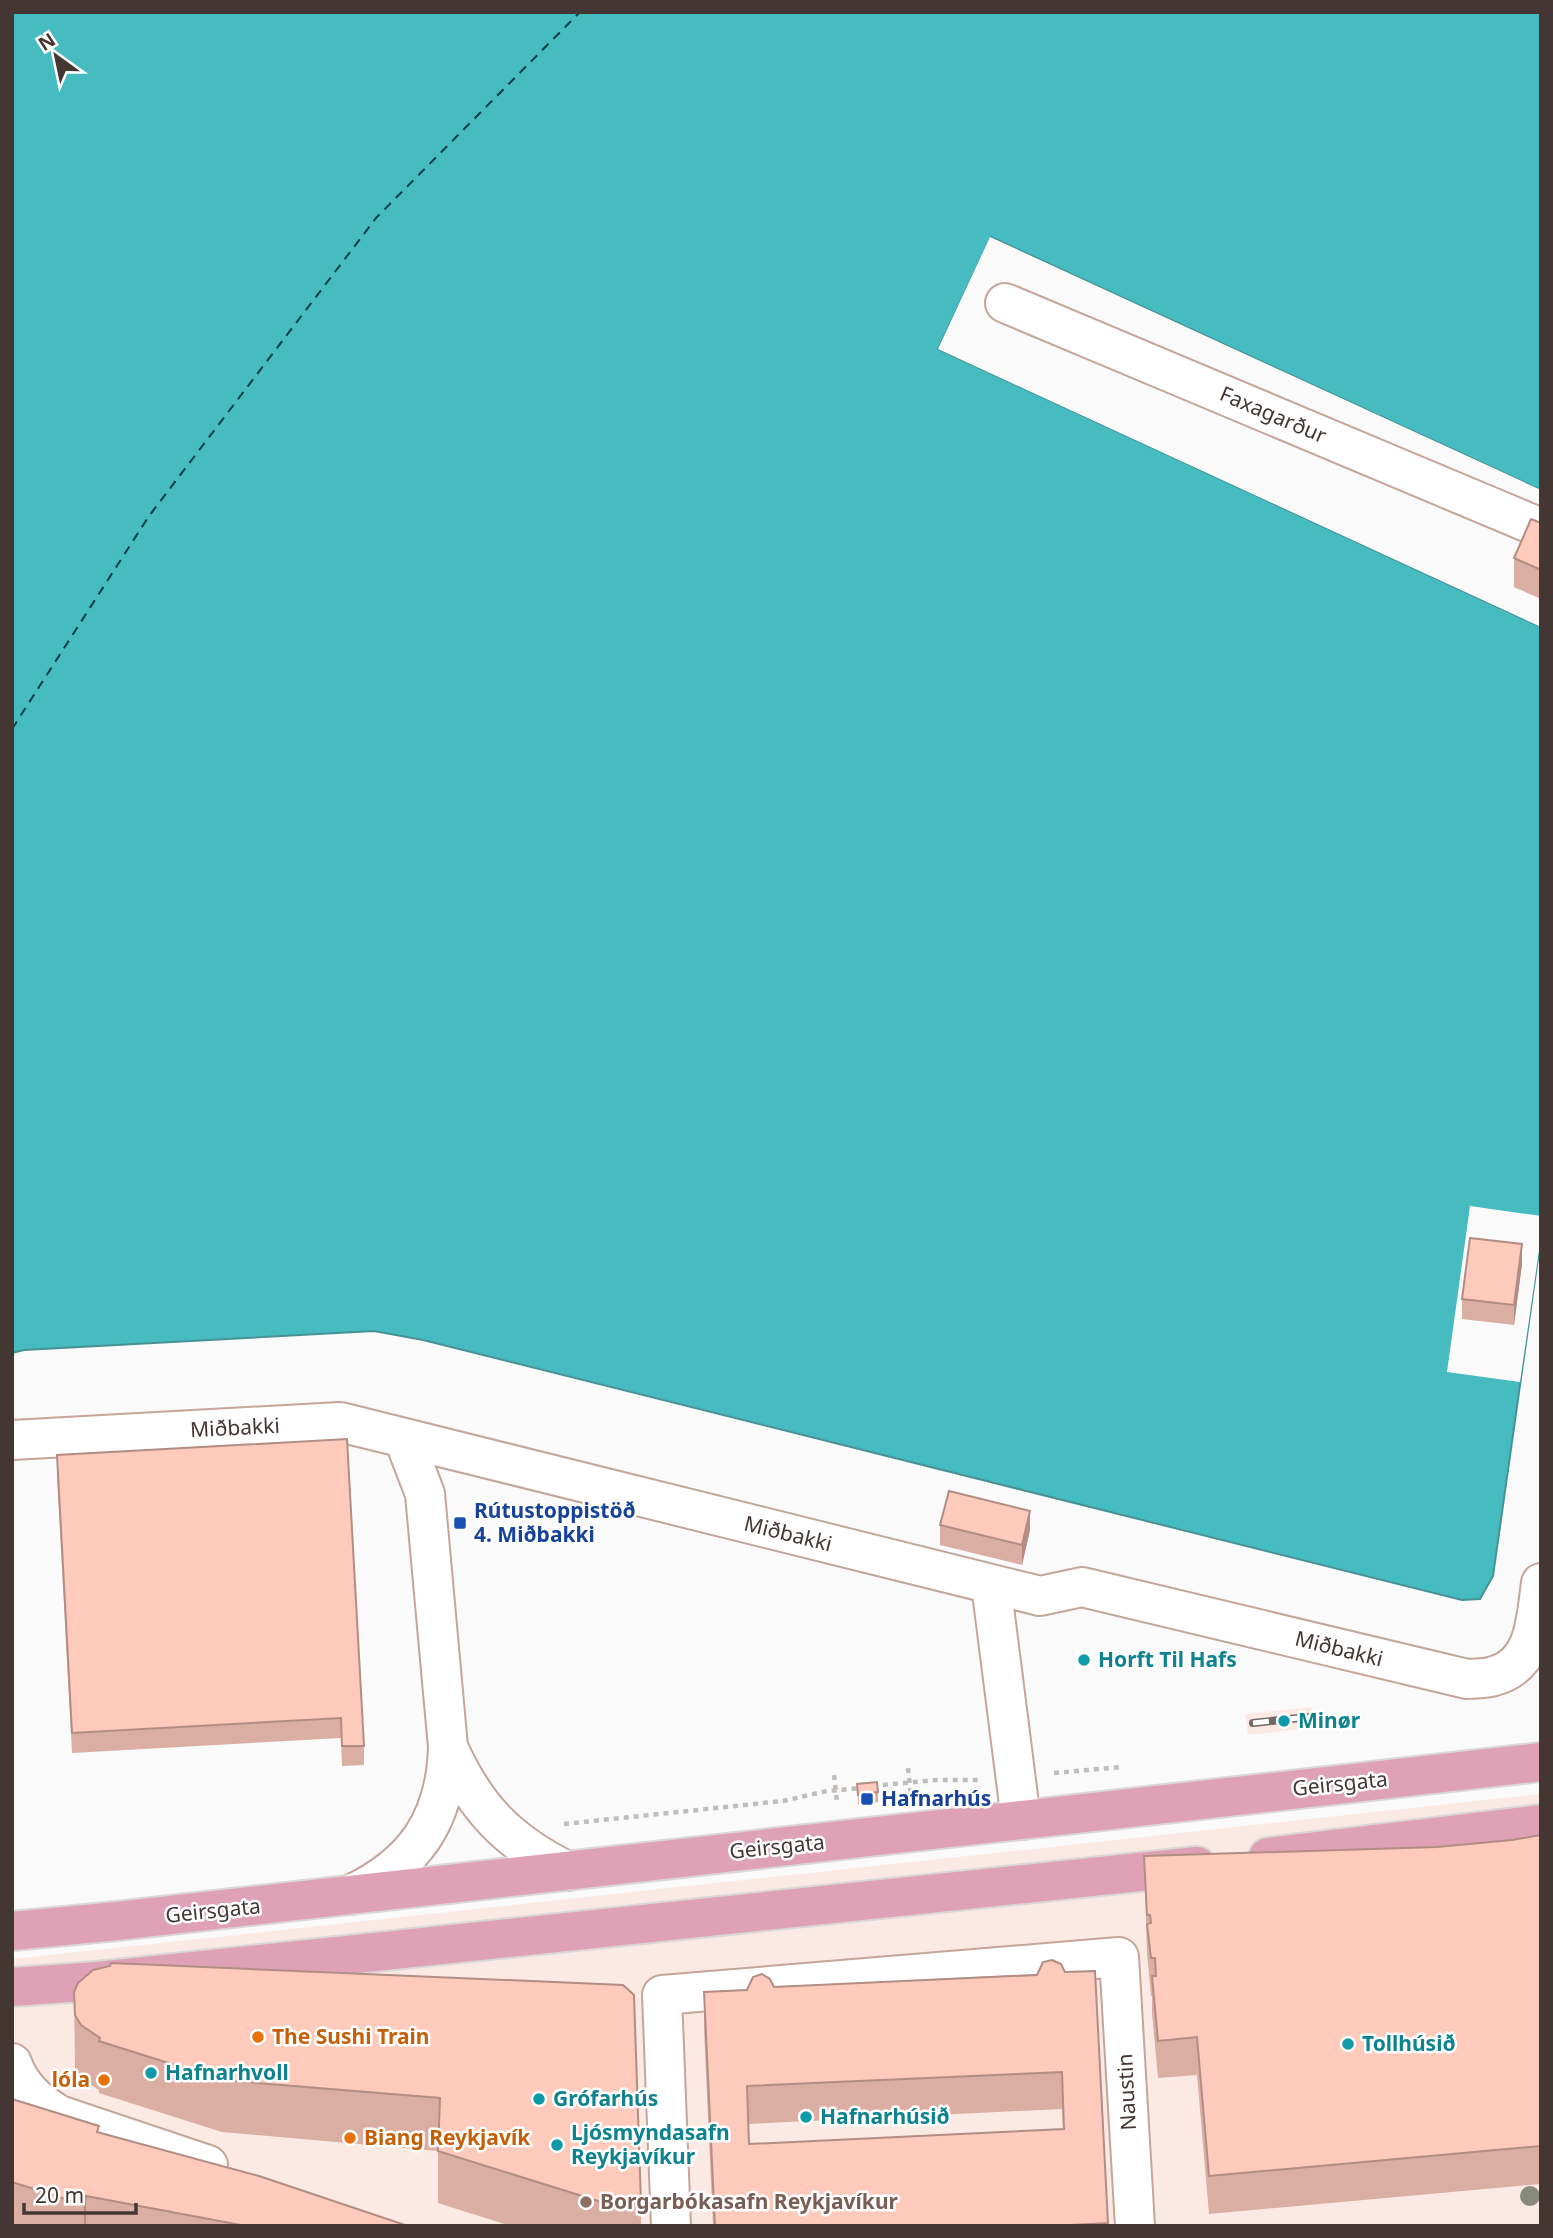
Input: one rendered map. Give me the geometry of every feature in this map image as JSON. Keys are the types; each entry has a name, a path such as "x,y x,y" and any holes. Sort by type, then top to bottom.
{"main road":[{"name":"Geirsgata","path":"12,1931 1541,1762"},
{"path":"12,1987 111,1980 1094,1878 1541,1824"}],"street":[{"name":"Faxagarður","path":"1005,303 1541,528"},
{"name":"Miðbakki","path":"12,1440 340,1422 1040,1596 1083,1587 1467,1679 1496,1676 1516,1664 1535,1642"},
{"path":"350,1895 390,1873 421,1840 442,1797 447,1772 448,1747 425,1494 404,1439"},
{"path":"1535,1642 1541,1583"},
{"path":"991,1584 1021,1820"},
{"path":"448,1747 459,1773 491,1818 523,1846 567,1871"},
{"name":"Naustin","path":"671,2226 662,1995 1119,1958 1135,2226"},
{"path":"12,2063 24,2086 39,2103 59,2115 235,2174"}],"path":[{"path":"908,1768 911,1802"},
{"path":"834,1775 837,1809"},
{"path":"561,1824 783,1801 835,1790 986,1780"}],"shaded area":[{"path":"1311,1707 1313,1728 1248,1735 1245,1714"},
{"path":"1541,1794 1541,2226 365,2226 12,2089 12,1959"}],"water":[{"path":"12,12 1541,12 1541,490 991,237 938,349 1541,627 1541,1237 1493,1576 1480,1599 1462,1600 423,1340 374,1331 24,1350 12,1353"}],"pier":[{"path":"990,237 1541,490 1541,494 992,242 943,348 1541,623 1541,627 938,349"},
{"path":"1470,1206 1541,1216 1541,1237 1520,1382 1447,1372"}],"building":[{"path":"1531,519 1541,523 1541,570 1514,558"},
{"path":"1470,1238 1522,1244 1514,1305 1462,1299"},
{"path":"347,1439 364,1746 342,1746 341,1718 72,1733 57,1455"},
{"path":"949,1491 1030,1511 1022,1545 940,1525"},
{"path":"877,1782 878,1792 858,1795 857,1784"},
{"name":"Tollhúsið","path":"1541,1835 1541,2146 1209,2176 1197,2037 1158,2041 1152,1976 1156,1976 1155,1958 1151,1958 1147,1924 1151,1923 1150,1915 1147,1915 1144,1856 1437,1847"},
{"name":"Hafnarhúsið","path":"1052,1960 1061,1964 1065,1972 1095,1971 1108,2223 1052,2226 715,2226 704,1992 747,1990 753,1977 762,1974 770,1979 774,1987 1037,1975 1043,1962","holes":["1062,2072 1064,2129 749,2144 747,2086"]},
{"path":"111,1963 623,1985 634,1995 641,2203 614,2206 438,2151 440,2098 222,2080 99,2041 100,2038 81,2025 75,2015 74,1992 78,1983 93,1970 110,1966"},
{"path":"12,2099 99,2126 97,2132 259,2176 408,2226 246,2226 86,2196 84,2205 12,2182"}],"ferry route":[{"path":"12,729 149,516 376,218 580,12"}],"railway":[{"path":"1253,1723 1308,1717"}],"place":[{"name":"Rútustoppistöð 4. Miðbakki","path":"460,1523"},
{"name":"Horft Til Hafs","path":"1084,1660"},
{"name":"Minør","path":"1284,1721"},
{"name":"Hafnarhús","path":"867,1799"},
{"name":"The Sushi Train","path":"258,2037"},
{"name":"Tollhúsið","path":"1348,2044"},
{"name":"Hafnarhvoll","path":"151,2073"},
{"name":"lóla","path":"104,2080"},
{"name":"Grófarhús","path":"539,2099"},
{"name":"Hafnarhúsið","path":"806,2117"},
{"name":"Biang Reykjavík","path":"350,2138"},
{"name":"Ljósmyndasafn Reykjavíkur","path":"557,2145"},
{"name":"Borgarbókasafn Reykjavíkur","path":"586,2202"}]}
